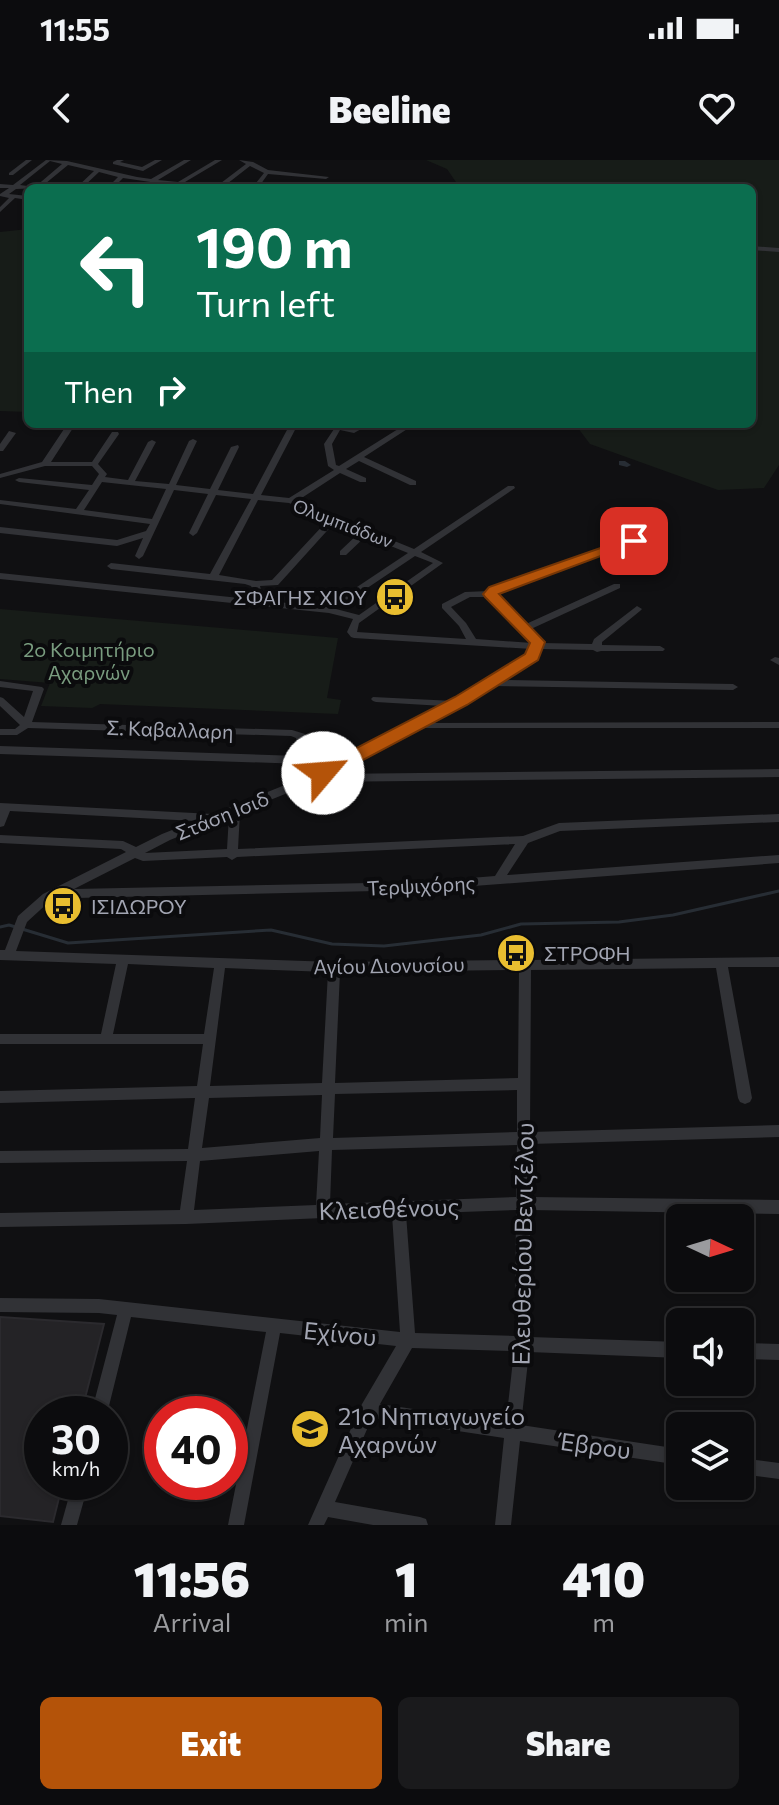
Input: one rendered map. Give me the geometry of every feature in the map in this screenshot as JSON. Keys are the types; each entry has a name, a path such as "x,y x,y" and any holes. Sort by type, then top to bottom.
{"street":[{"path":"11,174 29,160"},
{"path":"2,195 53,160 168,184"},
{"path":"79,166 90,160"},
{"path":"121,162 128,160"},
{"path":"121,162 143,169 159,160"},
{"path":"146,184 186,160"},
{"path":"180,184 219,160"},
{"path":"242,160 267,172 326,177"},
{"path":"41,184 67,163"},
{"path":"225,184 251,163"},
{"path":"83,184 98,170"},
{"path":"258,184 267,172"},
{"path":"297,184 302,175"},
{"path":"114,184 122,176"},
{"path":"0,186 24,187"},
{"path":"2,195 24,197"},
{"path":"0,210 14,196"},
{"path":"756,248 779,250"},
{"path":"45,464 69,428"},
{"path":"214,576 292,428"},
{"path":"359,428 354,431 338,428 328,444 328,455 332,466 363,480"},
{"path":"291,501 405,428"},
{"path":"0,449 12,433"},
{"path":"94,464 115,434"},
{"path":"139,556 193,441"},
{"path":"131,481 152,442"},
{"path":"193,533 235,447"},
{"path":"359,458 413,483"},
{"path":"0,476 45,464 94,464 103,474 79,511"},
{"name":"Ολυμπιάδων","path":"101,479 291,501 367,530 439,563 360,618"},
{"path":"19,480 94,488"},
{"path":"329,610 511,488"},
{"path":"0,502 155,522"},
{"path":"111,566 214,576 255,584 275,583 335,517"},
{"path":"0,530 117,543 150,533"},
{"path":"343,553 367,530"},
{"path":"473,643 463,625 445,606 468,594 490,594 634,541"},
{"path":"0,576 329,610 360,618 352,627 354,635 597,649 660,649"},
{"path":"253,602 255,584"},
{"path":"526,628 617,586"},
{"path":"490,594 526,628 538,646"},
{"path":"597,649 597,641 637,609"},
{"name":"Στάση Ισιδ","path":"4,955 22,919 32,907 63,889 133,852 318,776 416,726 532,656 538,646"},
{"path":"488,683 733,687"},
{"path":"0,684 38,686 26,725 17,732 0,732"},
{"path":"376,699 456,704"},
{"path":"0,700 26,725"},
{"name":"Σ. Καβαλλαρη","path":"26,725 292,733 305,741 305,760 318,765 318,776"},
{"path":"416,726 779,725"},
{"path":"0,750 305,760"},
{"path":"318,776 779,773"},
{"path":"0,823 3,807 215,818"},
{"path":"232,856 235,809"},
{"path":"0,839 115,844 143,857 232,856 524,840 559,827 779,818"},
{"path":"498,880 524,840"},
{"name":"Τερψιχόρης","path":"63,889 76,894 311,890 779,859"},
{"name":"Αγίου Διονυσίου","path":"4,955 334,967 779,962"},
{"path":"106,1039 123,961"},
{"path":"721,962 745,1098"},
{"name":"Ελευθερίου Βενιζέλου","path":"503,1525 522,1346 525,963"},
{"path":"186,1217 220,964"},
{"path":"323,1210 334,967"},
{"path":"0,1039 210,1039"},
{"path":"0,1097 525,1084"},
{"path":"0,1157 193,1155 326,1144 779,1131"},
{"name":"Κλεισθένους","path":"0,1220 186,1217 522,1203 779,1207"},
{"path":"316,1525 368,1410 408,1340 399,1208"},
{"name":"Εχίνου","path":"0,1305 126,1309 408,1340 666,1350"},
{"path":"104,1396 126,1309"},
{"path":"236,1525 274,1327"},
{"path":"754,1351 779,1352"},
{"name":"Έβρου","path":"368,1410 666,1455"},
{"path":"754,1468 779,1471"},
{"path":"69,1525 76,1500"},
{"path":"324,1508 420,1525"}],"green space":[{"path":"426,160 779,160 779,465 764,488 718,490 590,444 578,428 756,428 756,184 457,184 447,169"},
{"path":"24,229 24,412 0,411 0,232"},
{"name":"2ο Κοιμητήριο Αχαρνών","path":"0,609 338,638 327,698 341,700 338,714 100,704 92,708 41,706 50,683 0,679"}],"building":[{"path":"0,1317 104,1324 86,1396 24,1396 24,1500 58,1500 53,1522 0,1516"}],"waterway":[{"path":"622,463 627,465"},
{"path":"0,927 9,925 68,943 271,930 332,944 384,946 481,935 521,924 619,922 673,915 779,891"}],"place":[{"name":"ΣΦΑΓΗΣ ΧΙΟΥ","path":"395,597"},
{"name":"ΙΣΙΔΩΡΟΥ","path":"63,906"},
{"name":"ΣΤΡΟΦΗ","path":"516,953"},
{"name":"21ο Νηπιαγωγείο Αχαρνών","path":"310,1429"}],"route":[{"path":"323,773 461,701 536,652 538,642 490,594 494,590 634,541"}]}
